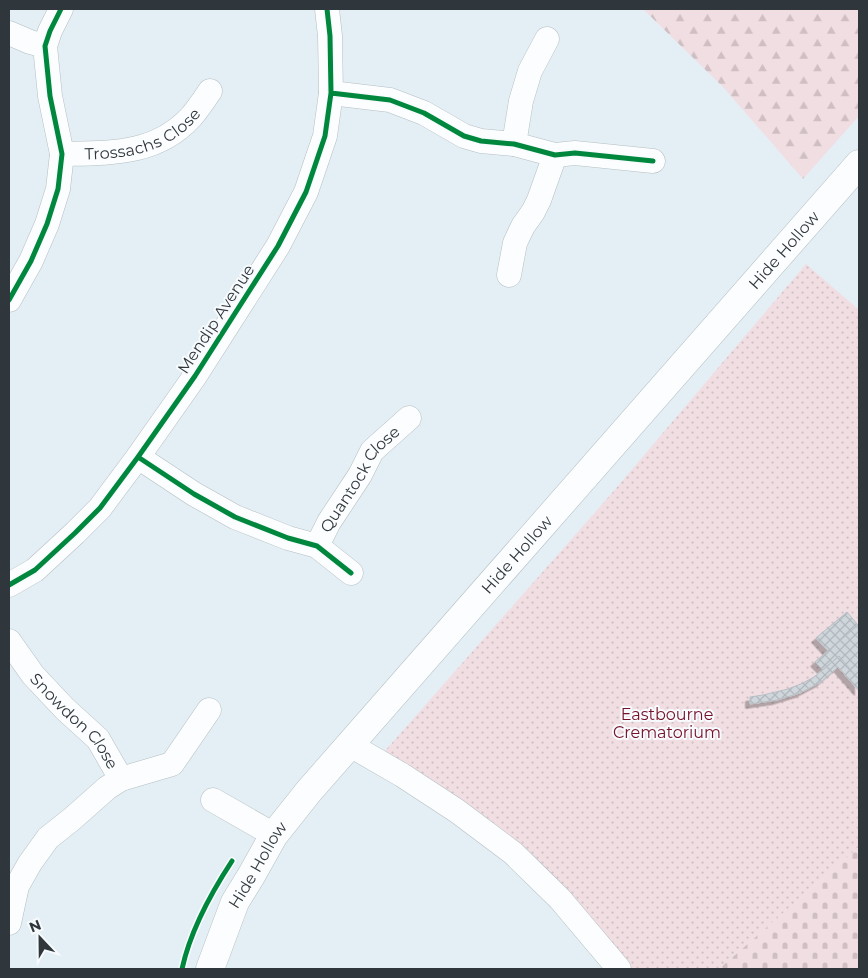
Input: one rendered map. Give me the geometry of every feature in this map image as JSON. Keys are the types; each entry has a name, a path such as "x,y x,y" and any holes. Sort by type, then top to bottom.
{"main road":[{"name":"Hide Hollow","path":"210,969 235,902 274,835 350,744 859,164"}],"street":[{"name":"Trossachs Close","path":"9,300 31,262 47,224 58,189 62,154 50,96 45,46 61,9"},
{"name":"Mendip Avenue","path":"9,585 35,570 100,508 195,376 278,246 306,192 325,136 331,93 330,36 327,9"},
{"path":"9,33 45,46"},
{"path":"514,144 521,101 530,71 547,39"},
{"name":"Trossachs Close","path":"62,154 118,152 146,146 170,135 178,129 191,117 210,92"},
{"path":"331,93 390,100 424,112 464,136 481,140 514,144 555,155 575,153 653,161"},
{"path":"509,276 515,243 523,226 540,200 555,155"},
{"name":"Quantock Close","path":"317,546 329,522 360,475 372,451 409,418"},
{"name":"Quantock Close","path":"138,457 194,494 235,517 288,538 317,546 351,573"},
{"name":"Snowdon Close","path":"9,641 33,675 65,709 98,739 121,779"},
{"name":"Snowdon Close","path":"9,923 17,886 17,867 30,863 48,838 107,788 121,779 172,764 209,710"},
{"path":"350,744 457,811 513,853 560,899 618,969"},
{"path":"213,800 274,835"}],"green space":[{"path":"643,9 859,9 859,116 803,179 723,87"},
{"name":"Eastbourne Crematorium","path":"806,264 859,310 859,847 719,969 629,969 384,752 612,493"},
{"path":"859,847 859,969 719,969"}],"building":[{"path":"847,612 858,625 828,651 816,638"},
{"path":"859,624 859,680 839,656 823,670 815,662"},
{"path":"839,656 859,680 859,691 838,667 821,682 800,693 777,700 750,704 750,697 788,689 803,683 814,677"}],"cycle path":[{"path":"9,300 31,261 47,224 58,189 62,154 50,96 45,46 61,9"},
{"path":"9,585 35,570 100,508 195,376 278,246 306,192 325,136 331,93 330,36 327,9"},
{"path":"331,93 390,100 424,113 464,136 481,141 514,144 555,155 575,153 653,161"},
{"path":"138,457 194,494 235,517 288,538 317,546 351,573"},
{"path":"182,969 190,941 202,913 232,861"}]}
